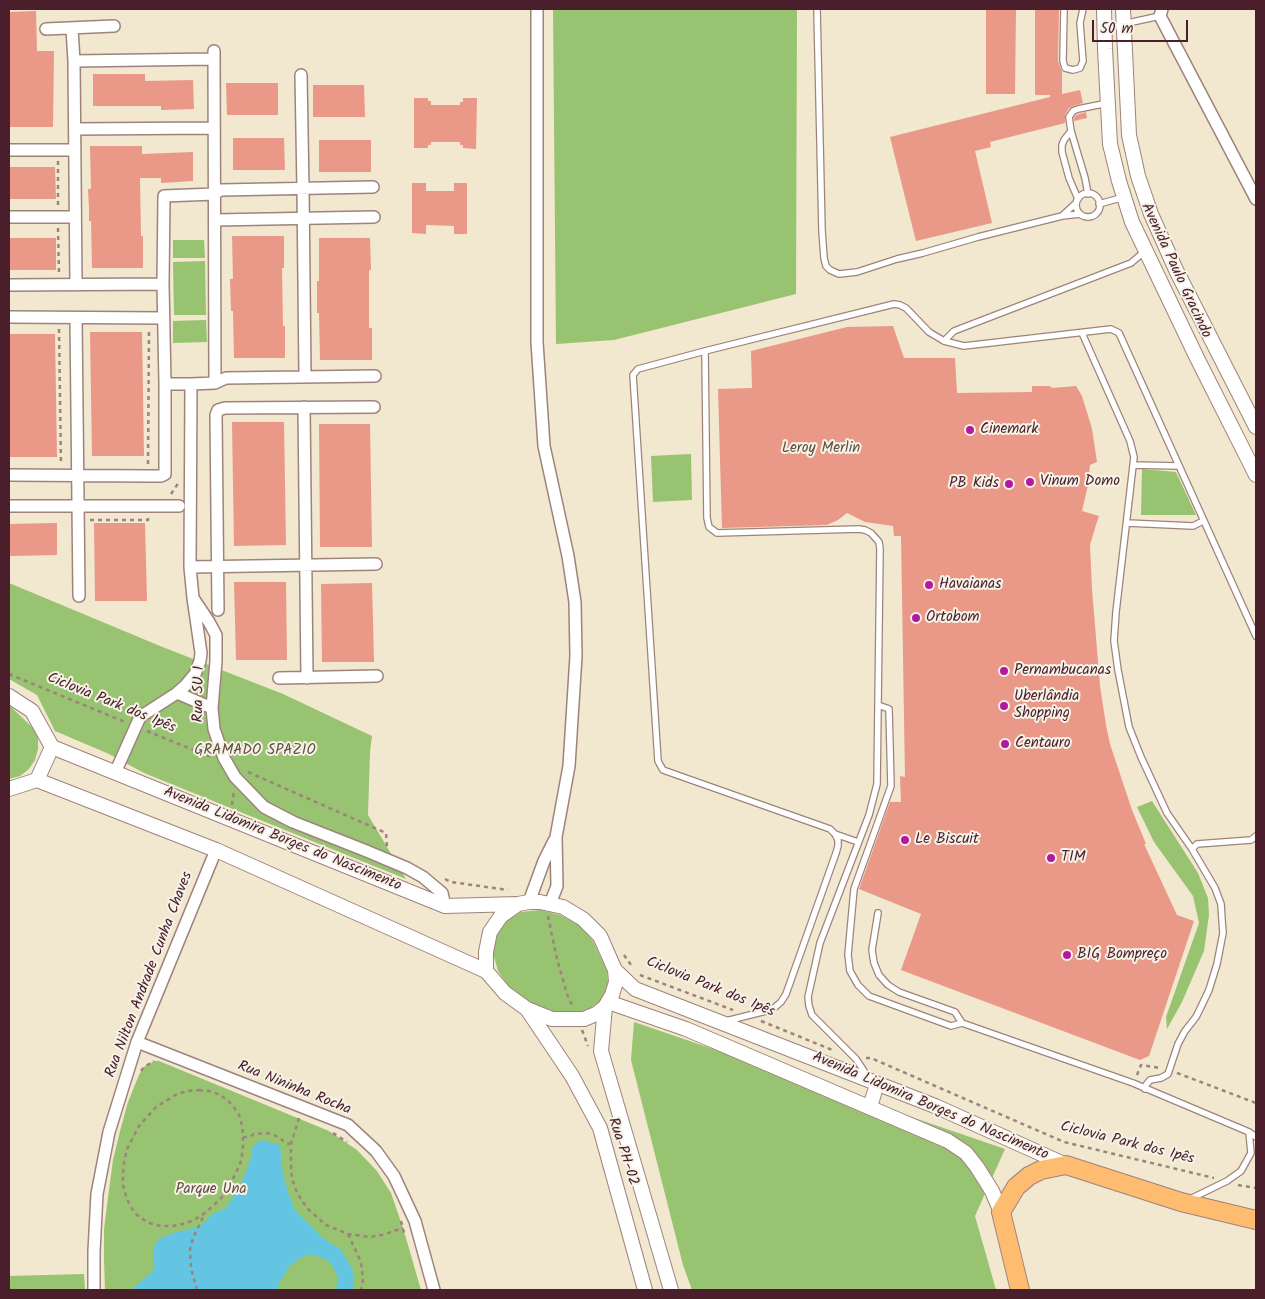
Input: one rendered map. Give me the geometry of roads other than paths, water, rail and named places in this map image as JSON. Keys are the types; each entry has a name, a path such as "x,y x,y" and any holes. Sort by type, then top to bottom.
{"main road":[{"name":"Avenida Lidomira Borges do Nascimento","path":"1066,1165 1181,1202 1256,1220"},
{"path":"1020,1290 1001,1212 1016,1187 1029,1176 1041,1170 1066,1165"}],"street":[{"path":"537,9 537,342 544,446 568,556 575,602 576,656 569,766 556,837 556,886 550,904"},
{"name":"Avenida Paulo Gracindo","path":"1104,9 1110,144 1132,222 1256,475"},
{"name":"Avenida Paulo Gracindo","path":"1123,9 1129,135 1138,176 1151,214 1176,270 1256,427"},
{"path":"1161,12 1256,199"},
{"path":"46,29 114,26"},
{"path":"72,29 76,284"},
{"path":"74,61 213,55 215,383"},
{"path":"301,75 305,377"},
{"path":"75,129 214,128"},
{"path":"9,150 75,150"},
{"path":"9,476 161,476 165,474 164,196 214,194 221,190 372,187"},
{"path":"9,217 75,217"},
{"path":"214,220 374,217"},
{"path":"9,285 163,284"},
{"path":"9,317 164,318"},
{"path":"76,318 79,596"},
{"path":"165,384 215,383 226,378 375,376"},
{"path":"191,384 190,567 193,598"},
{"path":"218,610 216,415 218,410 225,408 374,407"},
{"path":"304,408 307,678"},
{"path":"9,506 179,506"},
{"path":"190,567 376,564"},
{"name":"Rua SU 1","path":"115,773 140,716 177,693 195,674 201,653 193,598"},
{"name":"Rua SU 1","path":"193,598 216,635 212,708 214,729 226,763 235,777 264,807 293,822 355,846 407,868 423,877 442,893 445,906"},
{"path":"279,678 377,676"},
{"path":"177,693 212,708"},
{"path":"9,696 32,711 52,747 37,780"},
{"name":"Avenida Lidomira Borges do Nascimento","path":"52,747 445,906 524,903"},
{"path":"9,789 37,780 216,850 486,971 505,993 527,1010 552,1020 584,1019 596,1014 607,1004 616,982 615,970 600,936 584,919 563,908 540,902 524,903 501,916 490,932 486,952 486,971"},
{"path":"524,903 556,837"},
{"name":"Rua Nilton Andrade Cunha Chaves","path":"94,1290 97,1194 110,1132 137,1042 216,850"},
{"name":"Avenida Lidomira Borges do Nascimento","path":"615,970 635,989 935,1106 1066,1165"},
{"name":"Avenida Lidomira Borges do Nascimento","path":"607,1004 686,1030 948,1141 966,1153 980,1171 992,1191 1001,1212"},
{"name":"Rua PH-02","path":"607,1004 601,1051 670,1290"},
{"name":"Rua PH-02","path":"527,1010 572,1076 600,1128 646,1290"},
{"name":"Rua Nininha Rocha","path":"137,1042 348,1125 376,1151 394,1176 415,1221 434,1290"},
{"path":"870,1107 874,1082"}],"lane":[{"path":"817,9 822,231 824,258 826,266 830,270 839,274 858,272 897,259 1062,216 1080,214 1087,217 1095,215 1099,208 1096,196 1088,194 1080,196 1062,216"},
{"path":"1064,9 1063,61 1065,68 1073,70 1080,68 1083,61 1080,23 1083,9"},
{"path":"1123,24 1161,12"},
{"path":"1088,194 1069,117 1073,111 1108,103"},
{"path":"1071,131 1064,140 1062,152 1077,201 1076,207 1080,214"},
{"path":"1099,204 1124,196"},
{"path":"944,341 954,330 1131,263 1146,251"},
{"path":"723,1022 766,1011 774,1008 781,1002 786,994 836,853 838,840 830,829 663,770 658,761 633,375 638,369 894,304 906,308 928,332 944,341 964,346 1111,330 1119,333 1256,636"},
{"path":"1082,333 1130,441 1134,457 1114,641 1123,699 1130,727 1154,786 1167,813 1192,849 1215,888 1221,904 1223,933 1217,964 1209,990 1196,1017 1178,1044 1170,1070 1165,1076 1150,1080 1146,1089"},
{"path":"705,351 707,523 713,530 717,533 859,529 871,533 879,542 877,784 869,815 820,943 808,997 808,1006 812,1015 856,1060 874,1082"},
{"path":"1133,465 1179,466"},
{"path":"1127,523 1193,526 1203,521"},
{"path":"878,705 889,709 891,786 854,889 848,956 850,971 858,985 869,996 951,1026 962,1023 1133,1083 1249,1132 1256,1137"},
{"path":"835,834 858,842"},
{"path":"1192,849 1197,844 1254,841"},
{"path":"878,913 872,950 874,963 879,975 888,985 899,992 955,1012 962,1023"},
{"path":"1181,1202 1228,1181 1241,1170 1251,1153 1249,1132"}],"water":[{"path":"260,1140 280,1145 283,1175 295,1210 321,1236 341,1249 353,1271 353,1290 336,1290 338,1277 331,1263 321,1257 309,1254 290,1266 280,1281 277,1290 131,1290 153,1271 153,1250 156,1242 176,1232 203,1224 212,1214 226,1208 241,1184 251,1158 252,1148"}],"place":[{"name":"Cinemark","path":"970,430"},
{"name":"Vinum Domo","path":"1030,482"},
{"name":"PB Kids","path":"1009,484"},
{"name":"Havaianas","path":"929,585"},
{"name":"Ortobom","path":"916,618"},
{"name":"Pernambucanas","path":"1004,671"},
{"name":"Uberlândia Shopping","path":"1004,706"},
{"name":"Centauro","path":"1005,744"},
{"name":"Le Biscuit","path":"905,840"},
{"name":"TIM","path":"1051,858"},
{"name":"BIG Bompreço","path":"1067,955"}],"park label":[{"name":"Leroy Merlin","path":"821,449"},
{"name":"GRAMADO SPAZIO","path":"255,751"},
{"name":"Parque Una","path":"211,1190"}]}
